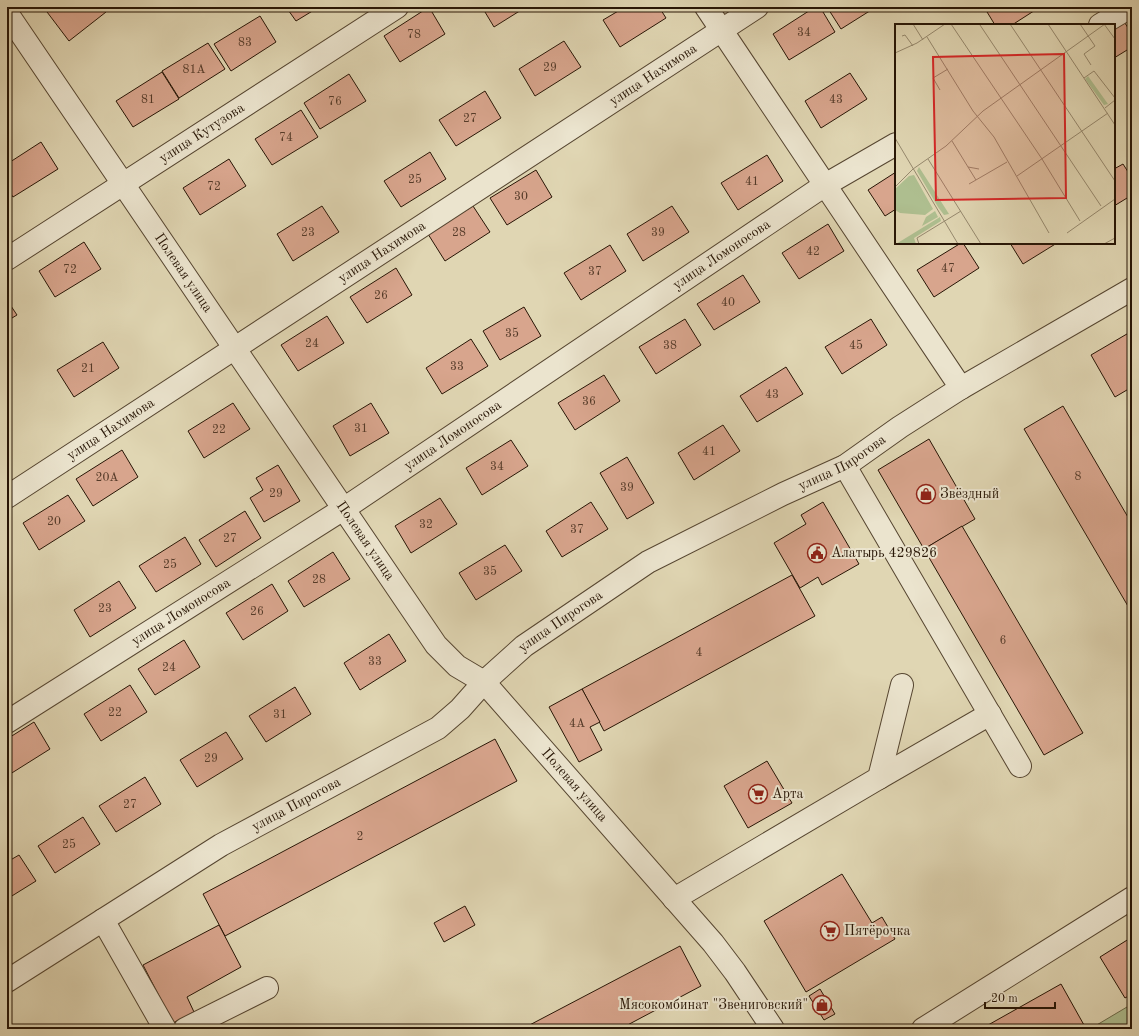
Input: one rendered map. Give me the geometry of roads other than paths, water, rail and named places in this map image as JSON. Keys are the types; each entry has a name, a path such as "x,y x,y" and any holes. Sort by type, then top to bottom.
{"street":[{"name":"улица Кутузова","path":"7,259 124,185 397,7"},
{"path":"706,7 961,388"},
{"name":"улица Нахимова","path":"7,497 757,7"},
{"path":"1102,24 1130,7"},
{"name":"Полевая улица","path":"7,12 345,508 436,645 456,666 484,682 674,899 735,972 773,1029"},
{"name":"улица Ломоносова","path":"7,722 345,508 825,185 895,145"},
{"name":"улица Пирогова","path":"7,980 221,845 438,728 460,709 484,682 524,646 648,562 783,494 845,466 900,427 961,388 1132,289"},
{"path":"845,466 1020,766"},
{"path":"879,778 902,685"},
{"path":"674,899 990,714"},
{"path":"923,1029 1132,898"},
{"path":"103,920 165,1029"},
{"path":"185,1029 267,988"}],"place":[{"name":"Звёздный","path":"926,494"},
{"name":"Алатырь 429826","path":"817,553"},
{"name":"Арта","path":"758,794"},
{"name":"Пятёрочка","path":"830,931"},
{"name":"Мясокомбинат \"Звениговский\"","path":"822,1005"}]}
